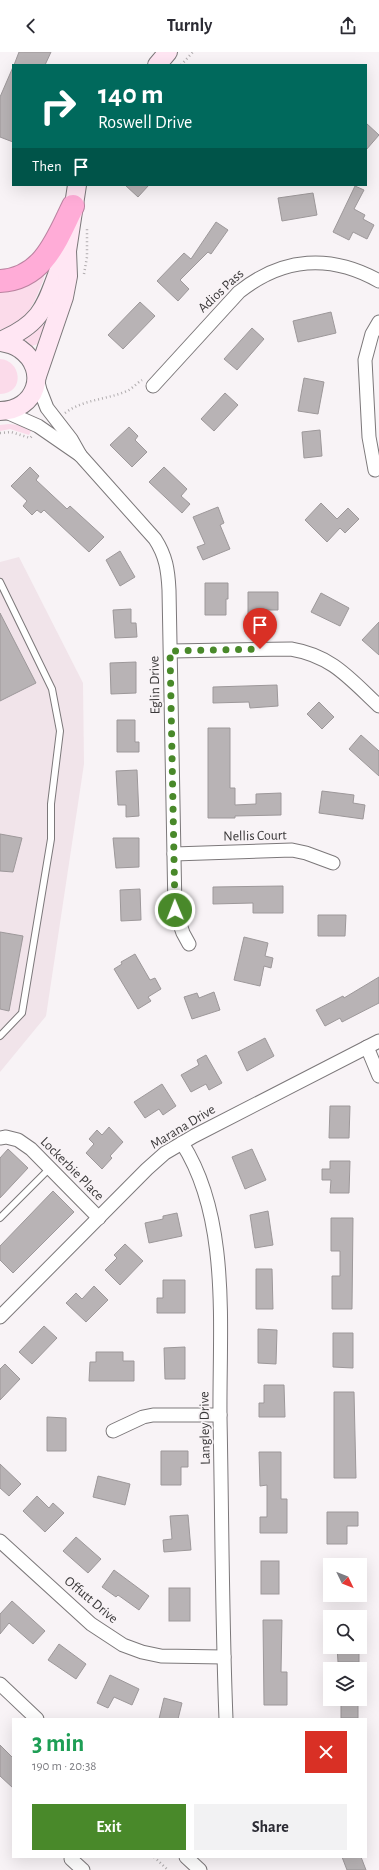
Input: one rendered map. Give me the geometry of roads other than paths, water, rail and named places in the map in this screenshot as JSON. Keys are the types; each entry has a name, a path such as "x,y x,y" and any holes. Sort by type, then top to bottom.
{"highway":[{"path":"0,282 19,278 34,269 44,260 52,250 73,206"}],"street":[{"path":"158,64 168,52"},
{"path":"2,411 17,407 27,401 36,387 37,377 64,297 68,276 67,251 77,186"},
{"path":"0,341 20,332 40,315 67,251"},
{"name":"Adios Pass","path":"148,382 239,292 264,275 279,269 302,264 326,262 355,269 379,281"},
{"path":"375,470 369,437 365,360 372,334 379,322"},
{"path":"0,341 13,345 26,354 35,368 37,377"},
{"name":"Eglin Drive","path":"37,377 47,408 72,439 80,455"},
{"name":"Eglin Drive","path":"2,411 38,426 80,455 155,539 164,555 167,564 169,590 175,910 183,933 189,944"},
{"path":"170,651 291,648 305,651 334,664 379,706"},
{"name":"Nellis Court","path":"174,854 292,850 306,853 334,863"},
{"name":"Marana Drive","path":"0,1317 147,1169 165,1153 379,1041"},
{"path":"367,1047 379,1076"},
{"name":"Lockerbie Place","path":"0,1138 6,1137 18,1140 31,1149 99,1218"},
{"name":"Langley Drive","path":"182,1143 192,1159 207,1195 212,1215 219,1294 226,1718"},
{"path":"113,1431 143,1417 153,1415 220,1415"},
{"name":"Offutt Drive","path":"0,1541 91,1624 123,1644 161,1656 224,1657"},
{"path":"0,1684 36,1718"},
{"path":"71,1859 83,1870"}],"lane":[{"path":"0,582 52,689 60,731 50,838 22,1013 0,1036"},
{"path":"0,1218 50,1168"}]}
